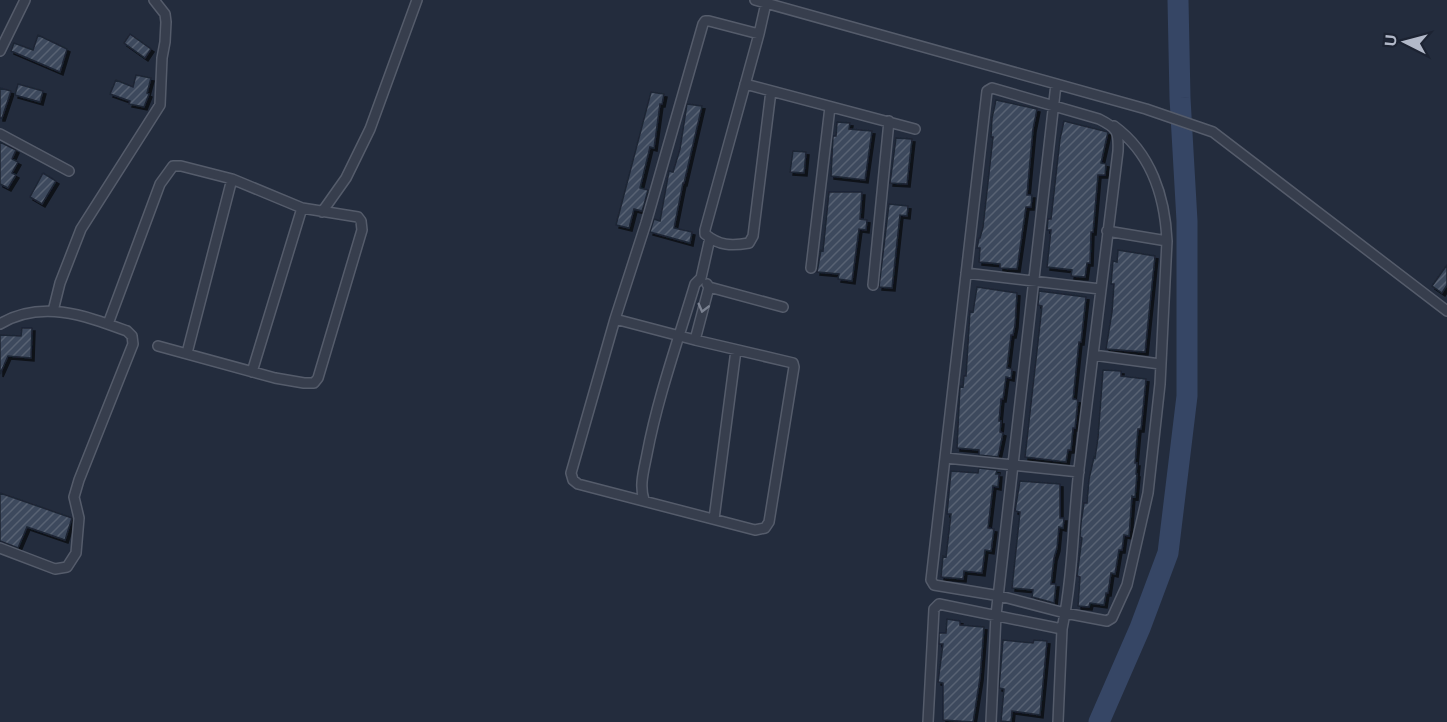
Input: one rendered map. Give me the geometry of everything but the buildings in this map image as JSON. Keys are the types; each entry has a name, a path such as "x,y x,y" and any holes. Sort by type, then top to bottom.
{"street":[{"path":"0,51 25,0"},
{"path":"53,311 60,282 81,229 160,105 166,22 165,14 154,0"},
{"path":"322,212 346,178 370,129 417,0"},
{"path":"755,0 1146,109 1205,128 1221,136 1447,311"},
{"path":"765,3 759,34 706,223 705,234 732,246 752,241 771,91"},
{"path":"615,319 790,362 794,367 769,522 765,528 755,530 578,484 573,480 571,472 615,319 646,223 703,24 709,21 759,34"},
{"path":"745,84 915,129"},
{"path":"991,722 996,615 1056,84"},
{"path":"992,88 1053,106 1100,119 1114,126 1131,140 1149,167 1166,215 1167,241 1156,428 1148,493 1127,585 1110,621 1065,614 999,596 932,583 987,91 992,88"},
{"path":"811,268 830,106"},
{"path":"873,285 889,121"},
{"path":"1058,722 1062,628 1118,142 1114,126"},
{"path":"0,134 69,171"},
{"path":"108,324 160,184 173,166 232,179 302,208 358,217 362,221 362,230 318,378 314,383 252,372 158,346"},
{"path":"187,353 232,179"},
{"path":"252,372 302,208"},
{"path":"1107,231 1167,241"},
{"path":"644,500 642,487 651,434 678,336 695,284 701,278 710,238"},
{"path":"966,273 1100,289"},
{"path":"701,278 709,287 783,307"},
{"path":"695,340 709,287"},
{"path":"0,324 10,318 66,311 127,331 132,336 133,344 79,480 74,497 79,518 76,553 67,567 55,569 0,548"},
{"path":"714,519 736,350"},
{"path":"1093,356 1160,364"},
{"path":"946,458 1079,472"},
{"path":"928,722 936,606 939,604 1062,628"}],"waterway":[{"path":"1099,722 1140,628 1168,553 1187,396 1187,221 1180,98 1178,0"}]}
